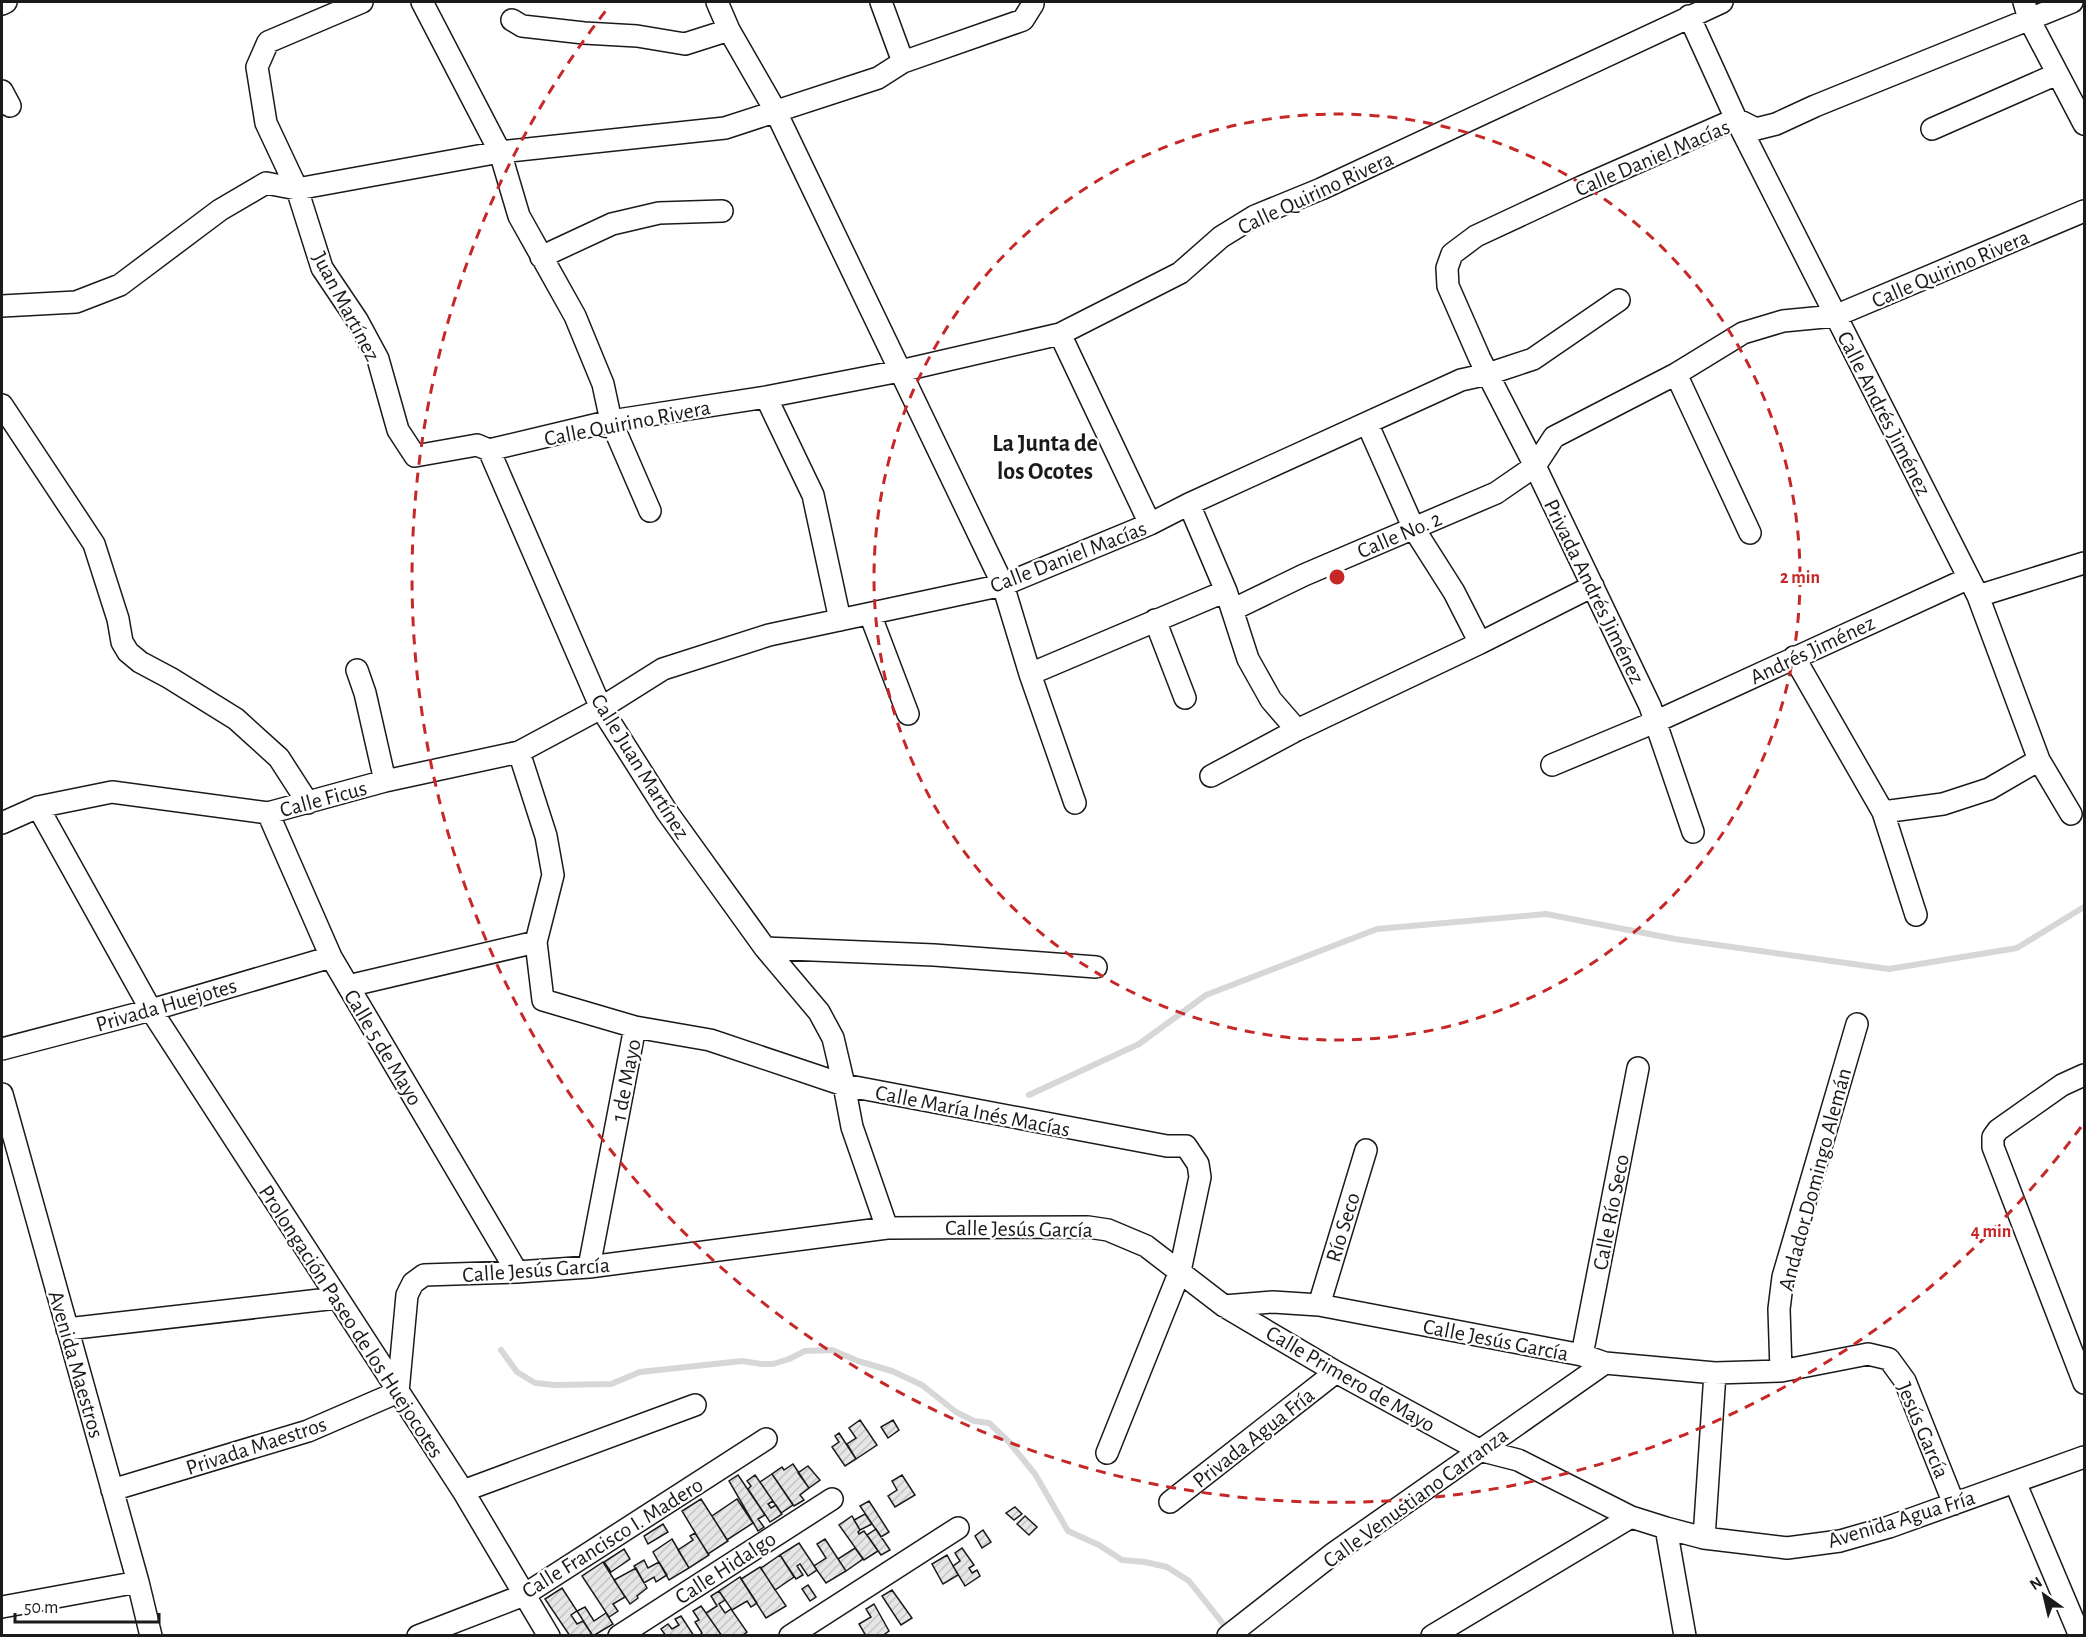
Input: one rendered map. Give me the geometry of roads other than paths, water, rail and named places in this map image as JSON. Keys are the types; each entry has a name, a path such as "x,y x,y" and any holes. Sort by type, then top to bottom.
{"street":[{"path":"2,4 6,2"},
{"name":"Juan Martínez","path":"362,2 268,42 257,67 266,123 297,189 322,268 357,320 378,359 398,430 415,456 477,445 489,450"},
{"path":"422,2 500,152 519,216 575,316 603,384 611,421 650,511"},
{"path":"717,2 729,30 775,111 1003,585 1030,674 1075,803"},
{"path":"881,2 903,62"},
{"name":"Calle Quirino Rivera","path":"489,450 611,421 766,397 900,371 1059,334 1180,273 1221,237 1255,216 1321,189 1722,2"},
{"name":"Calle Daniel Macías","path":"601,708 663,669 770,635 1003,585 1150,524 1461,380 1484,367 1448,286 1447,268 1452,254 1476,236 1736,119 1756,129 1776,124 2027,10 2072,2"},
{"path":"2,306 76,302 120,285 220,210 266,183 297,189 500,152 725,128 878,78 903,62 1023,20 1033,3"},
{"path":"2027,10 2057,74 2085,124"},
{"name":"Calle Andrés Jiménez","path":"1689,16 1736,119 1973,587 2039,760 2071,814"},
{"path":"512,20 522,26 637,36 684,44 729,30"},
{"path":"1932,129 2057,74"},
{"path":"541,257 612,224 659,213 722,211"},
{"name":"Calle Quirino Rivera","path":"1535,466 1554,437 1676,374 1743,333 1783,321 1836,316 2085,211"},
{"path":"1484,367 1533,359 1619,300"},
{"path":"1059,334 1150,524"},
{"name":"Privada Andrés Jiménez","path":"1484,367 1535,466 1650,706 1693,831"},
{"path":"1676,374 1750,533"},
{"path":"766,397 813,495 840,620"},
{"path":"2,405 94,544 118,619 122,642 128,652 140,662 236,719 279,758 308,803"},
{"path":"1367,423 1413,529 1454,592 1480,643"},
{"name":"Calle Juan Martínez","path":"489,450 601,708 667,812 765,948 819,1012 833,1038 844,1085"},
{"name":"Calle No. 2","path":"1030,674 1155,620 1229,600 1304,575 1496,493 1535,466"},
{"path":"1190,504 1229,600 1248,659 1271,700 1297,730"},
{"path":"1973,587 2085,563"},
{"path":"1211,776 1297,730 1480,643 1593,586"},
{"name":"Andrés Jiménez","path":"1552,765 1655,722 1794,657 1973,587"},
{"path":"870,614 908,714"},
{"path":"1155,620 1185,698"},
{"path":"1794,657 1883,812 1916,915"},
{"path":"357,670 365,693 384,781"},
{"name":"Calle Ficus","path":"2,823 38,807 112,792 268,813 384,781 519,752 601,708"},
{"name":"1 de Mayo","path":"519,752 546,836 553,875 536,942 543,1000 635,1027 589,1267"},
{"path":"1883,812 1943,804 1989,789 2039,760"},
{"name":"Prolongación Paseo de los Huejocotes","path":"38,807 151,1010 463,1491 549,1635"},
{"name":"Calle 5 de Mayo","path":"268,813 331,957 517,1272"},
{"path":"348,987 536,942"},
{"path":"765,948 934,955 1096,967"},
{"name":"Privada Huejotes","path":"2,1049 151,1010 331,957"},
{"name":"Andador Domingo Alemán","path":"1781,1371 1779,1309 1783,1277 1857,1024"},
{"name":"Calle María Inés Macías","path":"635,1027 710,1040 844,1085 1156,1144 1186,1146 1198,1164 1200,1177 1180,1271"},
{"name":"Calle Río Seco","path":"1582,1355 1638,1068"},
{"path":"2085,1076 2061,1085 1998,1130 1993,1137 1993,1147 2085,1383"},
{"path":"844,1085 852,1127 887,1228"},
{"name":"Avenida Maestros","path":"2,1094 151,1635"},
{"name":"Río Seco","path":"1319,1305 1366,1150"},
{"name":"Calle Jesús García","path":"398,1392 407,1295 413,1283 424,1275 589,1267 887,1228 1088,1227 1108,1230 1146,1246 1224,1305 1273,1302 1319,1305 1582,1355 1605,1363 1715,1373 1781,1371 1868,1354 1889,1359"},
{"path":"1107,1453 1180,1271"},
{"path":"67,1329 337,1298"},
{"name":"Calle Primero de Mayo","path":"1224,1305 1336,1372 1479,1450"},
{"name":"Jesús García","path":"1889,1359 1905,1381 1954,1504"},
{"name":"Calle Venustiano Carranza","path":"1228,1635 1334,1553 1605,1363"},
{"name":"Privada Agua Fría","path":"1170,1502 1336,1372"},
{"path":"1704,1538 1715,1373"},
{"name":"Privada Maestros","path":"112,1490 308,1431 398,1392"},
{"path":"463,1491 695,1405"},
{"name":"Calle Francisco I. Madero","path":"418,1635 524,1595 766,1439"},
{"name":"Avenida Agua Fría","path":"1479,1450 1518,1460 1631,1517 1704,1538 1787,1548 1840,1541 1889,1527 2085,1457"},
{"path":"2015,1482 2080,1635"},
{"name":"Calle Hidalgo","path":"619,1635 832,1499"},
{"path":"1432,1635 1631,1517"},
{"path":"790,1635 958,1528"},
{"path":"1666,1528 1685,1635"},
{"path":"2,1607 138,1582"}],"waterway":[{"path":"1029,1095 1139,1044 1206,995 1377,929 1546,914 1675,939 1889,969 2017,948 2084,907"},
{"path":"501,1350 517,1372 535,1383 555,1385 611,1384 640,1372 742,1361 773,1364 805,1351 832,1350 892,1371 922,1385 956,1412 974,1421 989,1423 1008,1441 1035,1474 1068,1531 1099,1545 1122,1560 1167,1567 1189,1581 1229,1631"}],"district":[{"name":"La Junta de los Ocotes","path":"1045,457"}]}
